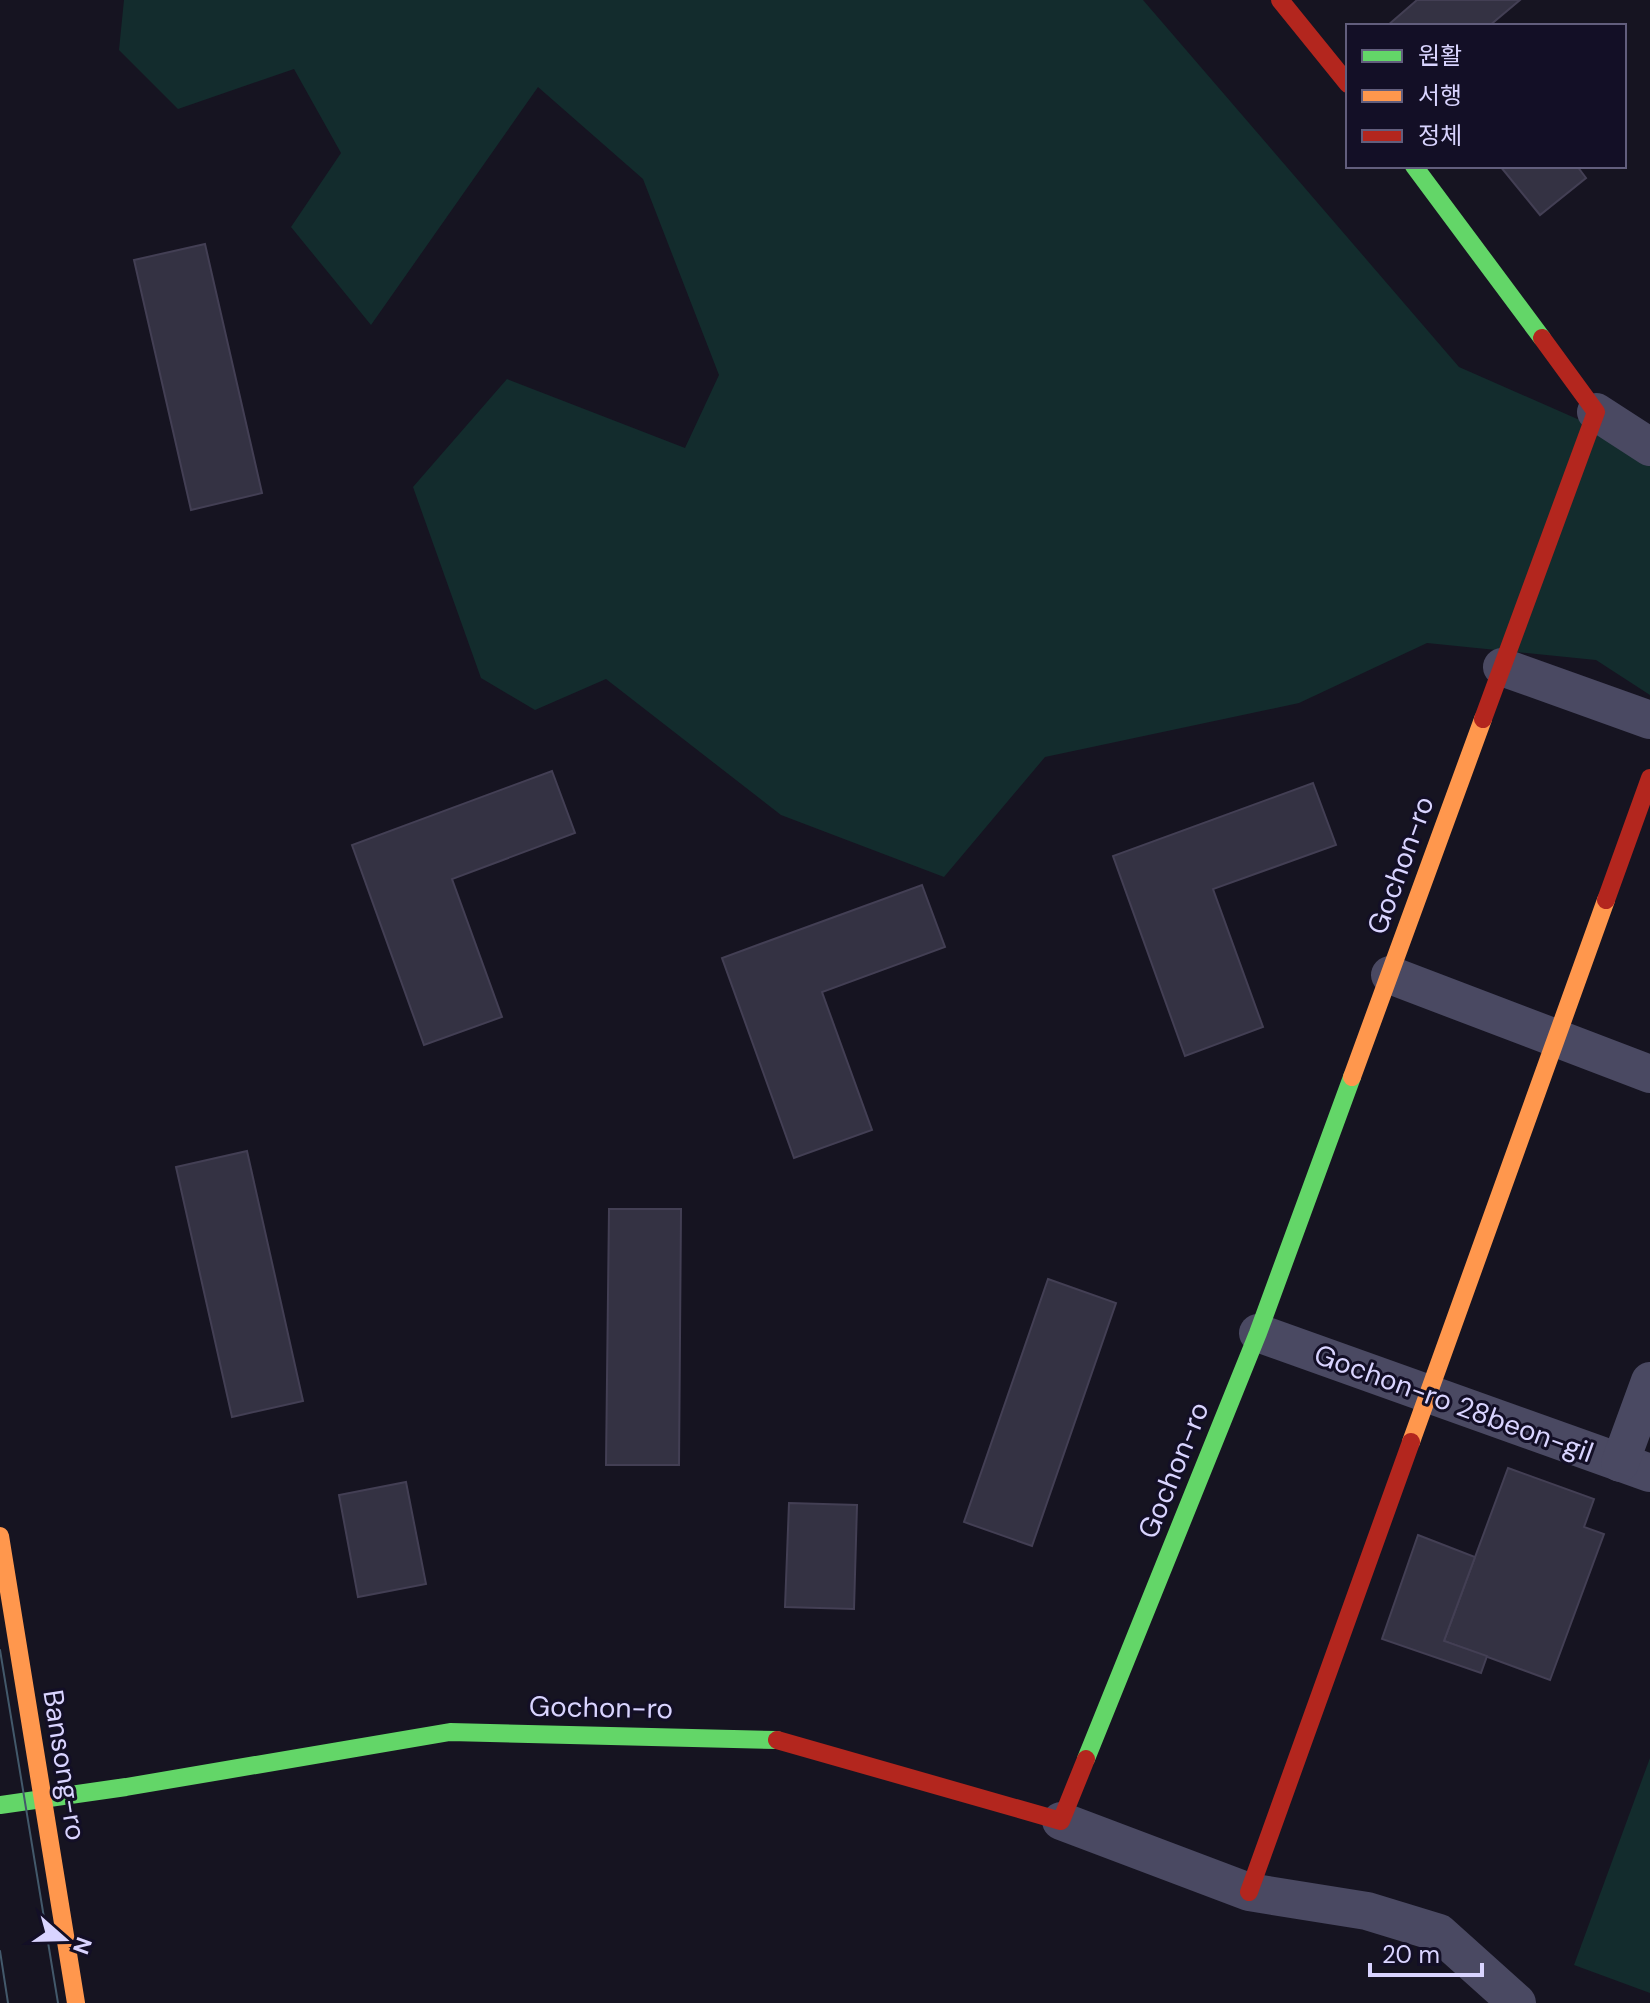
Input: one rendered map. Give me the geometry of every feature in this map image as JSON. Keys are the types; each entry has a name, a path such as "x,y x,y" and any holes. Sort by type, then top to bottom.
{"street":[{"path":"1280,0 1346,82"},
{"path":"1416,168 1596,412 1650,447"},
{"name":"Gochon-ro","path":"0,1805 126,1787 450,1732 528,1733 777,1740 1061,1821 1258,1333 1596,412"},
{"path":"1502,667 1650,720"},
{"path":"1249,1892 1650,778"},
{"path":"1390,975 1650,1074"},
{"name":"Gochon-ro 28beon-gil","path":"1258,1333 1635,1468"},
{"path":"1635,1468 1650,1381"},
{"name":"Bansong-ro","path":"0,1536 76,2003"},
{"path":"1061,1821 1249,1892 1367,1911 1439,1933 1517,2003"}],"green space":[{"path":"124,0 1143,0 1459,367 1650,451 1650,695 1596,660 1427,643 1299,703 1045,757 944,877 781,815 606,679 535,710 481,678 413,487 507,379 685,448 719,375 643,179 538,87 371,325 291,227 341,153 294,69 178,109 119,50"},
{"path":"1650,1758 1650,1993 1574,1965"}],"building":[{"path":"1417,0 1520,0 1491,24 1389,24"},
{"path":"1502,168 1578,168 1586,178 1540,215"},
{"path":"205,244 262,493 191,510 134,260"},
{"path":"552,771 575,833 452,879 502,1017 424,1045 352,845"},
{"path":"1313,783 1336,845 1213,889 1263,1027 1185,1056 1113,856"},
{"path":"922,885 945,947 822,992 872,1130 794,1158 722,958"},
{"path":"247,1151 303,1401 232,1417 176,1167"},
{"path":"609,1209 681,1209 679,1465 606,1465"},
{"path":"1048,1279 1116,1303 1032,1546 964,1522"},
{"path":"1508,1468 1594,1499 1584,1527 1604,1534 1550,1680 1444,1641"},
{"path":"406,1482 426,1584 358,1597 339,1495"},
{"path":"789,1503 857,1505 854,1609 785,1607"},
{"path":"1418,1535 1475,1557 1444,1641 1487,1656 1481,1673 1382,1639"}],"tram line":[{"path":"0,1650 58,2003"},
{"path":"0,1951 8,2003"}],"traffic: fast":[{"path":"1415,168 1542,338"},
{"path":"1086,1759 1258,1333 1352,1077"},
{"path":"0,1805 126,1787 450,1732 777,1740"}],"traffic: slow":[{"path":"1352,1077 1483,719"},
{"path":"1411,1442 1606,900"},
{"path":"0,1536 76,2003"}],"traffic: jam":[{"path":"1280,0 1346,82"},
{"path":"1483,719 1596,412 1542,338"},
{"path":"1606,900 1650,778"},
{"path":"1249,1892 1411,1442"},
{"path":"777,1740 1061,1821 1086,1759"}]}
